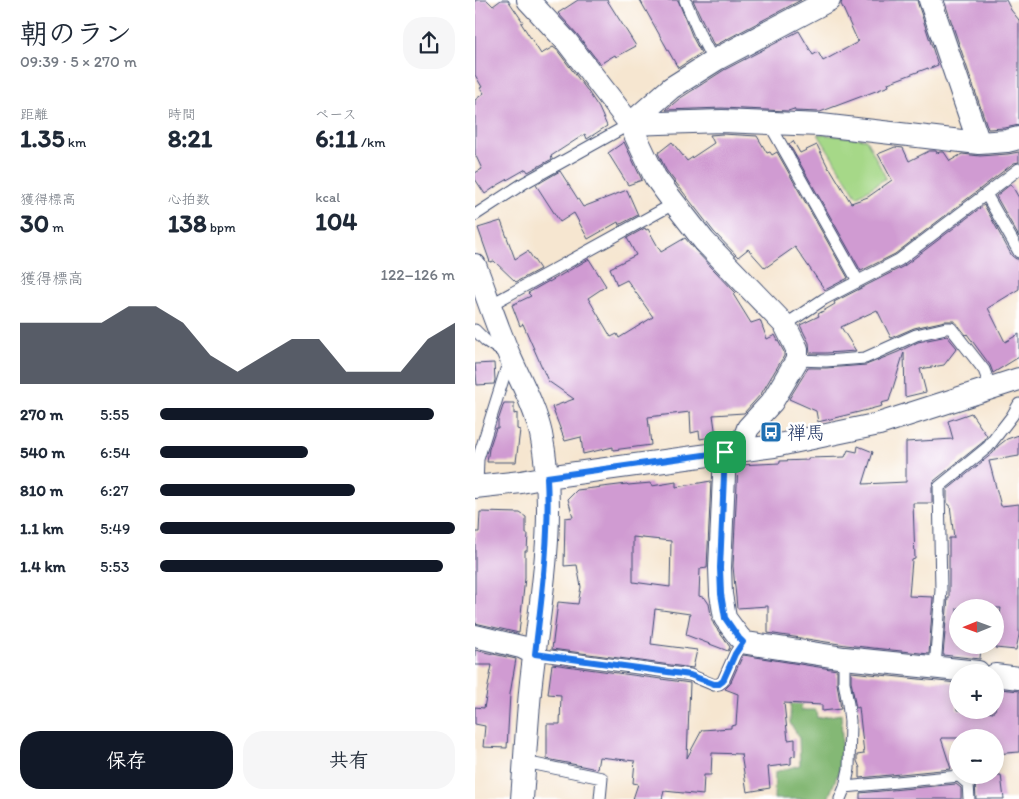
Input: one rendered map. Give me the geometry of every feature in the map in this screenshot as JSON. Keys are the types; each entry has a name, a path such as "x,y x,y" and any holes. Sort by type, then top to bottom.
{"street":[{"path":"528,0 567,42 630,124 655,177 675,204 705,241 785,325 797,348 797,360 771,402 748,428 745,436 747,449"},
{"path":"630,124 671,88 713,62 790,9 829,0"},
{"path":"931,0 979,143"},
{"path":"630,124 723,121 769,122 821,125 979,143 1019,138"},
{"path":"475,265 541,432 547,477 548,496 544,583 531,683 522,799"},
{"path":"476,487 774,446 879,424 1019,379"},
{"path":"725,452 720,568 721,594 725,618 743,642 844,658 949,669"},
{"path":"475,636 521,647 535,654"},
{"path":"1004,676 1019,678"}],"lane":[{"path":"685,0 713,62"},
{"path":"769,122 858,281"},
{"path":"475,215 524,184 630,124"},
{"path":"785,325 824,299 899,260 1019,168"},
{"path":"986,194 1019,252"},
{"path":"490,305 675,204"},
{"path":"797,360 826,362 865,358 916,335 951,328 984,370 991,388"},
{"path":"475,330 486,341 510,356 478,459 476,487"},
{"path":"935,667 941,590 939,487 988,447 1019,404"},
{"path":"535,654 690,675 719,684 723,681 735,654 743,642"},
{"path":"840,799 849,769 850,721 844,682 844,658"},
{"path":"525,762 601,778 600,799"},
{"path":"845,787 959,776 968,784 969,799"}],"green space":[{"path":"818,134 866,139 886,178 857,197"},
{"path":"791,695 803,696 801,710 816,710 817,718 841,714 840,768 828,799 774,799 775,772 800,765 799,737 790,723"}],"building":[{"path":"475,0 487,0 493,6 501,0 508,0 541,54 553,47 557,50 599,108 607,126 587,139 585,134 551,156 552,159 528,172 526,169 485,194 475,179 475,173 482,169 475,154 475,100 484,93 475,75"},
{"path":"578,0 607,0 636,46 600,64 558,13"},
{"path":"640,0 678,0 701,53 678,68"},
{"path":"693,0 801,0 714,46"},
{"path":"842,0 917,0 938,65 888,83 889,86 820,112 795,111 794,109 788,111 722,108 666,110 679,99 724,70 799,31 813,55 818,52 823,61 858,42 841,4"},
{"path":"944,0 1006,0 1019,20 1019,125 988,129"},
{"path":"710,135 757,136 767,153 770,152 772,155 777,152 848,278 825,290 795,247 765,268 748,249 738,257 714,232 666,170 658,153 672,142 687,161 714,143"},
{"path":"793,141 800,153 817,145 829,169 851,203 868,197 892,180 878,154 895,147 903,148 909,161 929,151 936,151 937,153 944,152 950,161 962,154 980,156 1019,152 1019,162 1014,163 895,254 861,271 789,144"},
{"path":"624,142 642,180 628,185 608,153"},
{"path":"560,171 583,207 627,190 638,215 619,225 618,222 588,239 574,213 560,222 536,185"},
{"path":"1011,184 1019,198 1019,237 996,196"},
{"path":"984,205 1012,256 1019,259 1019,289 988,308 1005,342 1019,334 1019,357 993,373 990,365 955,321 945,321 914,328 891,338 877,310 841,327 856,351 810,353 809,343 800,325 819,316 818,314 835,304 834,302 904,266"},
{"path":"501,221 515,259 528,251 540,269 516,282 494,261 490,262 478,228"},
{"path":"645,228 646,230 648,229 661,252 685,238 735,292 733,294 751,323 760,320 767,339 775,335 784,352 784,356 761,394 744,413 713,415 716,436 700,439 699,431 691,433 690,412 648,417 651,445 613,450 613,447 583,454 581,437 565,441 552,407 574,399 548,381 523,324 520,326 512,305 531,296 528,293 589,259 606,286 588,298 611,337 617,334 619,338 653,317 627,280 617,285 610,268 636,255 627,238"},
{"path":"947,336 957,348 944,365 920,369 926,392 905,397 904,352 889,401 881,403 882,406 818,422 816,411 789,399 808,368 866,365 918,342"},
{"path":"494,363 494,384 477,385 475,364"},
{"path":"504,403 514,403 514,414 517,413 517,429 520,430 516,462 487,462 489,449 496,428 498,428 498,421"},
{"path":"971,413 987,436 983,442 934,481 932,503 913,503 915,559 912,560 909,596 933,597 929,654 846,645 768,633 768,606 737,608 733,566 738,465 780,463 780,461 808,460 808,458 845,457 848,450 857,452 858,446 873,452 863,484 906,482 906,442 953,439 948,421"},
{"path":"1019,435 1019,456 989,461 1001,506 1019,504 1019,635 1016,650 1004,649 1004,599 949,599 949,654 980,654 980,659 943,655 949,598 949,538 954,538 950,505 947,503 947,490 993,453 1007,439"},
{"path":"711,481 707,568 700,569 699,596 705,598 709,604 714,625 730,647 728,651 686,635 690,614 655,609 651,644 697,650 693,668 552,649 558,602 578,604 581,587 577,565 564,566 565,518 573,517 568,499 577,490 627,484 651,483 652,486 676,482 676,487","holes":["633,537 671,541 670,587 633,582"]},
{"path":"480,512 520,513 526,517 527,551 525,551 525,578 519,633 475,623 475,542 476,532 479,532"},
{"path":"475,650 516,659 510,694 507,748 483,747 485,726 475,724 475,707 484,708 492,665 475,665"},
{"path":"743,655 837,670 841,709 822,711 822,705 784,703 788,740 795,739 795,756 791,757 791,764 768,767 770,788 747,792 741,754 712,753 711,775 704,775 703,795 664,791 662,799 633,799 638,784 633,783 635,761 599,757 597,769 547,759 547,724 560,724 561,695 548,694 552,664 690,683 687,758 702,730 731,728 731,726 736,725 738,694 725,689 730,684"},
{"path":"851,672 949,682 949,719 1004,719 1004,689 1019,691 1019,752 1004,753 1004,729 949,729 949,738 941,738 949,763 949,769 860,778 857,755 864,754 859,707 856,708"},
{"path":"956,784 961,788 961,799 860,799 860,793"},
{"path":"975,784 1002,784 1004,799 976,799"}],"place":[{"name":"禅馬","path":"771,432"}],"route":[{"path":"725,452 720,568 721,594 725,618 743,642 735,654 723,681 719,684 714,684 690,675 535,654 544,583 548,496 547,477 725,452"}]}
